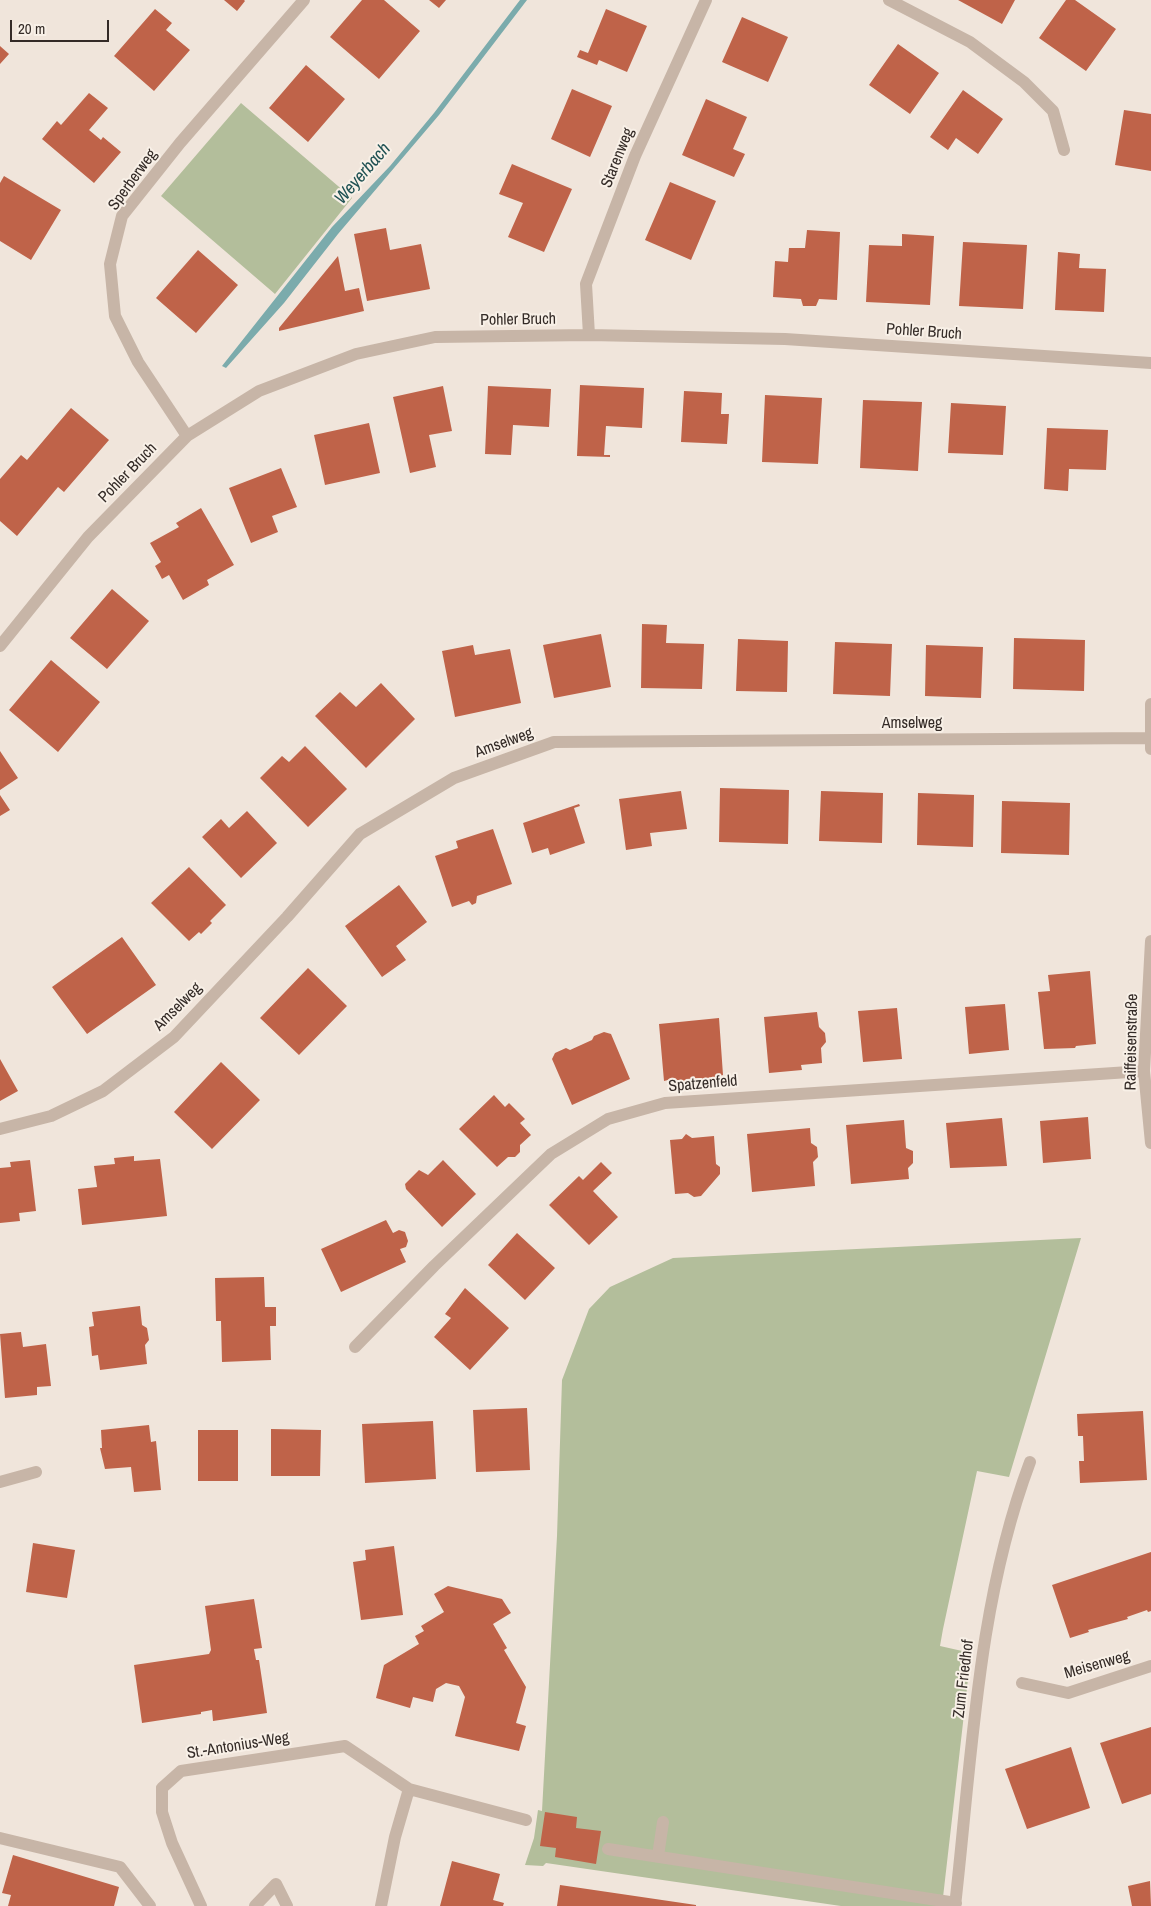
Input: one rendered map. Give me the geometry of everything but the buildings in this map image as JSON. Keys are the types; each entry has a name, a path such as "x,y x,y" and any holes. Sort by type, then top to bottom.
{"street":[{"name":"Sperberweg","path":"187,436 138,362 115,316 110,264 122,216 180,144 304,0"},
{"name":"Starenweg","path":"589,335 586,284 635,156 706,0"},
{"path":"889,0 970,42 1024,82 1053,111 1064,150"},
{"name":"Pohler Bruch","path":"0,646 88,537 187,436 259,391 356,354 435,337 589,335 785,339 1151,363"},
{"path":"1151,704 1151,749"},
{"name":"Amselweg","path":"0,1129 52,1116 102,1091 174,1037 288,917 360,834 454,778 554,742 1151,738"},
{"name":"Raiffeisenstraße","path":"1151,941 1144,1071 1151,1143"},
{"name":"Spatzenfeld","path":"355,1347 434,1266 551,1154 608,1119 665,1103 1144,1071"},
{"name":"Zum Friedhof","path":"956,1905 981,1654 1007,1532 1030,1462"},
{"path":"0,1482 36,1472"},
{"name":"Meisenweg","path":"1022,1683 1068,1693 1151,1666"},
{"name":"St.-Antonius-Weg","path":"201,1906 172,1844 162,1812 162,1788 181,1772 345,1746 409,1788 434,1797 526,1820"},
{"path":"381,1906 395,1837 409,1788"},
{"path":"658,1856 663,1822"},
{"path":"0,1838 120,1867 150,1906"},
{"path":"608,1849 956,1905"},
{"path":"255,1906 276,1884 287,1906"}],"green space":[{"path":"241,103 352,198 275,294 161,196"},
{"path":"1081,1238 1009,1477 977,1471 943,1629 940,1646 971,1653 942,1906 841,1906 546,1863 543,1866 525,1865 534,1838 538,1810 542,1811 557,1536 562,1380 589,1309 610,1287 673,1258"}],"water":[{"path":"520,0 527,0 439,115 338,234 284,303 226,368 222,366 332,227 390,166 434,113"}],"water label":[{"name":"Weyerbach","path":"363,174"}]}
